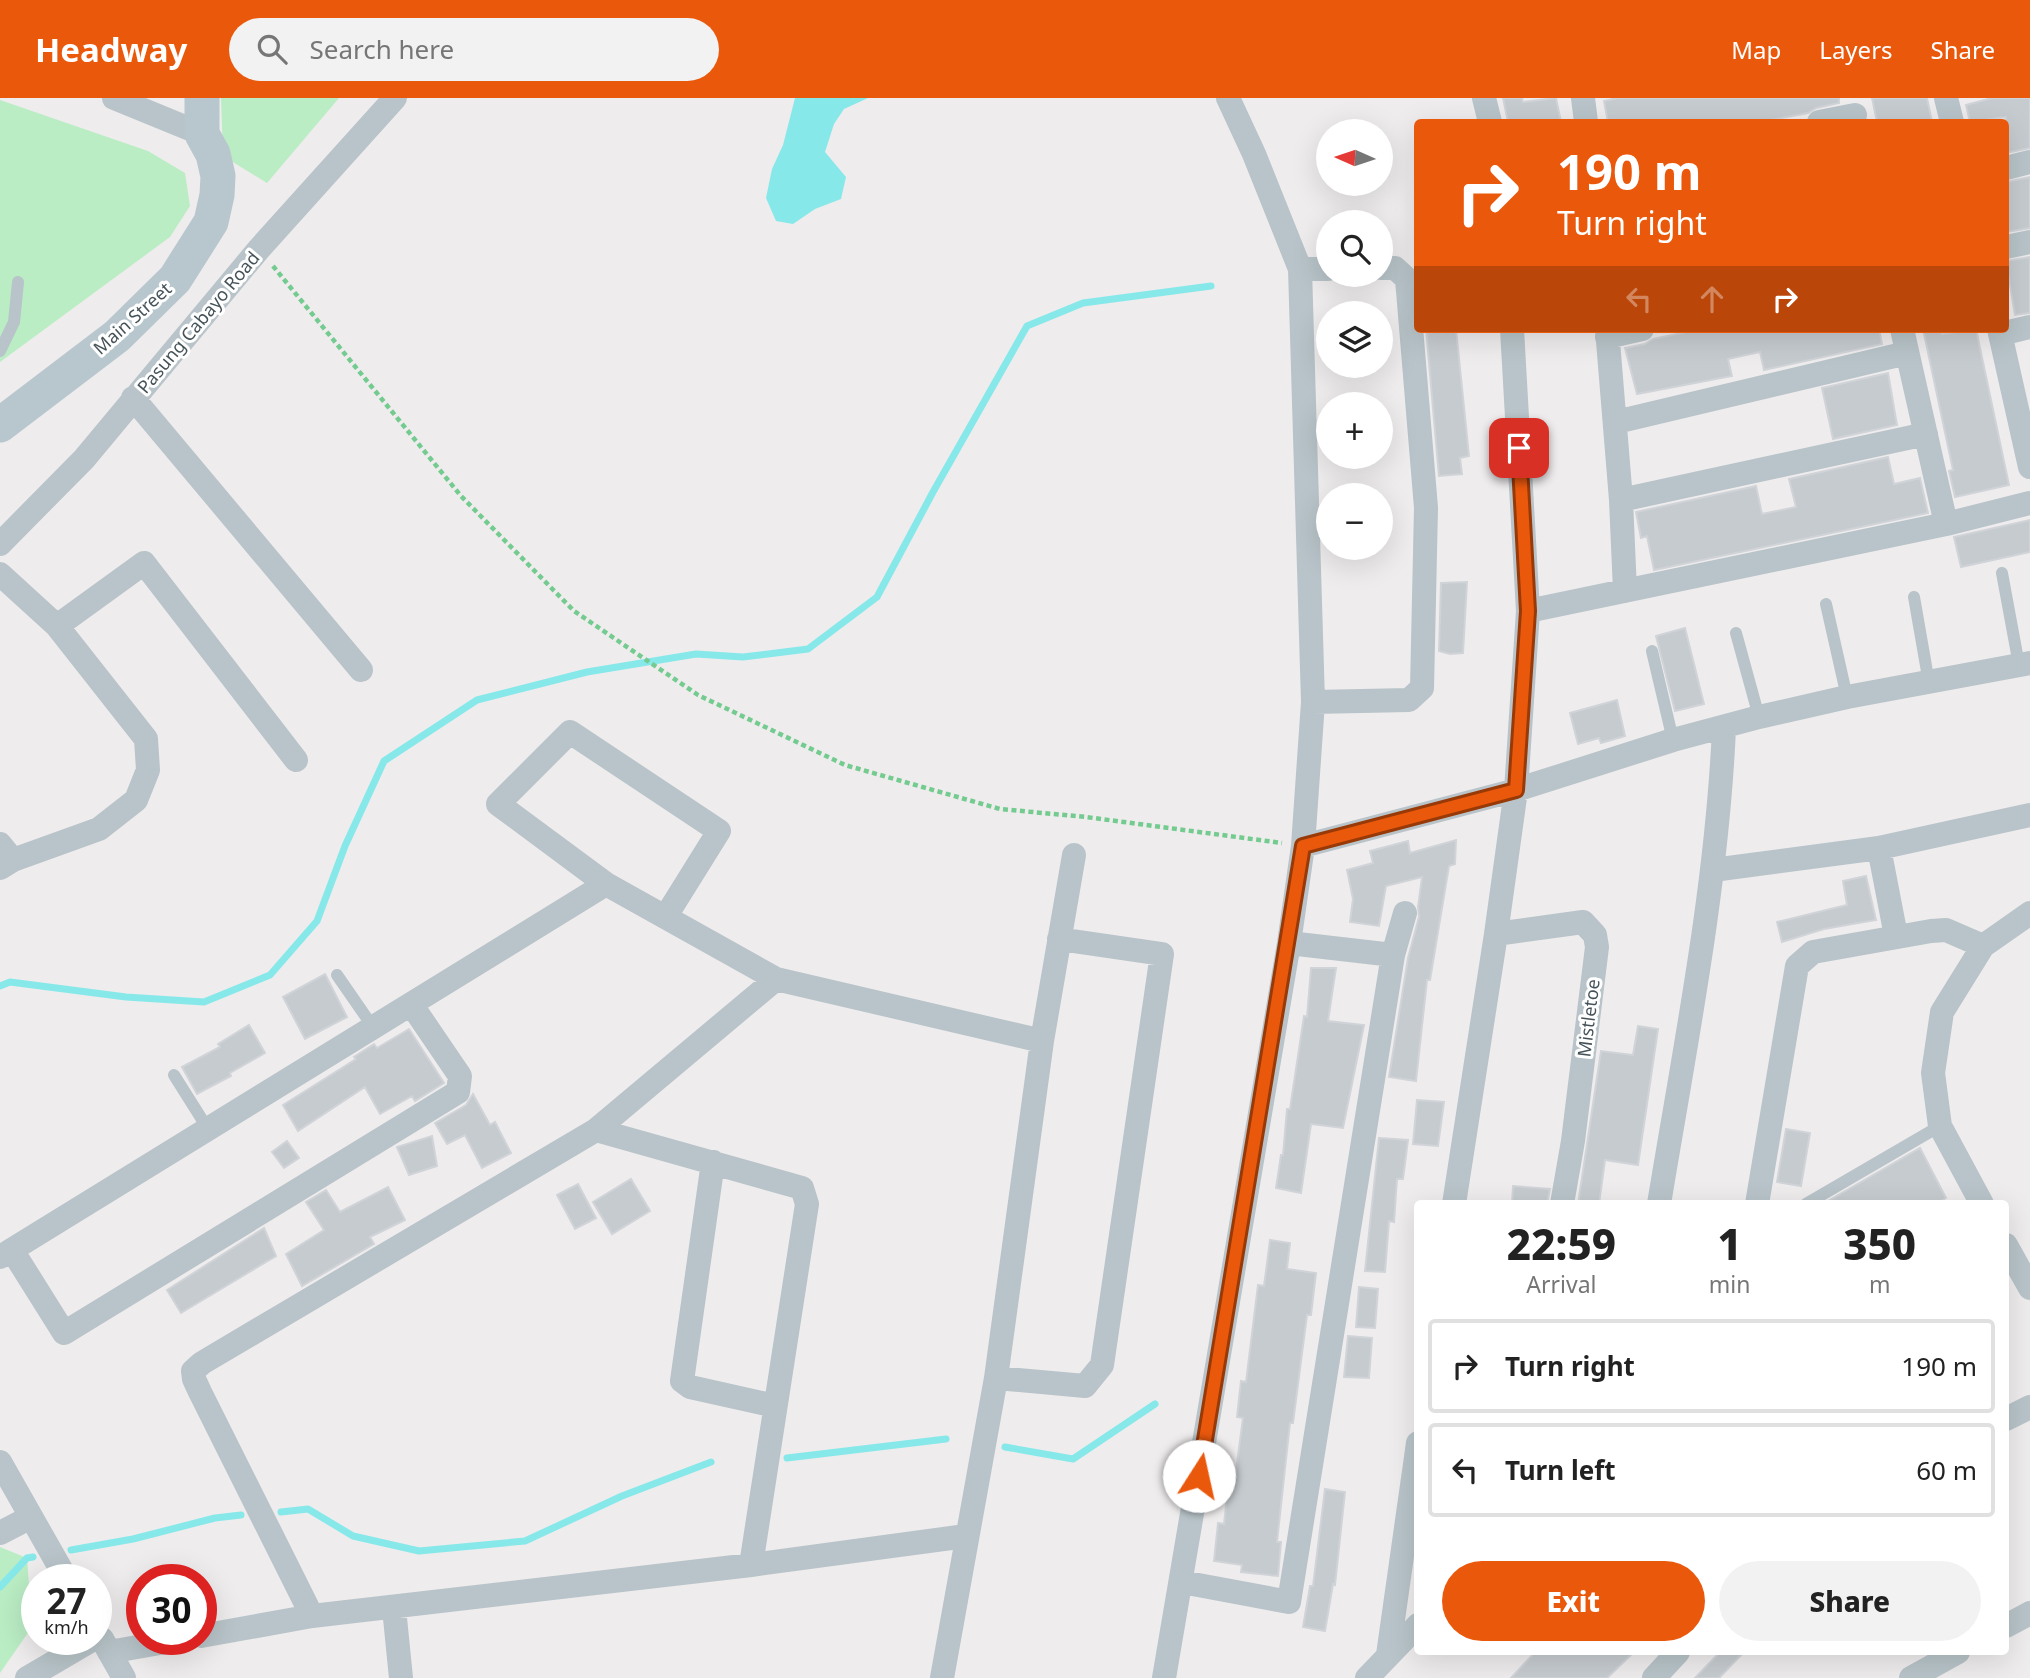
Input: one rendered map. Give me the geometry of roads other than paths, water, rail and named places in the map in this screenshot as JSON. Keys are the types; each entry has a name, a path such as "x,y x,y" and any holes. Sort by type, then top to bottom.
{"street":[{"name":"Main Street","path":"0,425 117,336 175,279 211,222 218,176 214,154 202,134 202,98"},
{"name":"Pasung Cabayo Road","path":"0,544 84,459 259,249 395,98"},
{"path":"1164,1678 1289,943 1303,846 1313,702 1300,269 1228,98"},
{"path":"1484,98 1489,119"},
{"path":"1583,98 1586,119"},
{"path":"1946,98 1951,119"},
{"path":"117,99 202,134"},
{"path":"1830,119 1855,112"},
{"path":"2009,167 2030,162"},
{"path":"2009,246 2030,242"},
{"path":"1313,702 1409,700 1422,688 1426,508 1407,279 1393,268"},
{"path":"1300,269 1316,269"},
{"path":"2009,330 2030,327"},
{"path":"1455,1200 1516,790 1528,611 1513,333"},
{"path":"1607,333 1621,500 1625,591"},
{"path":"1903,333 1946,524"},
{"path":"2001,333 2024,412 2030,467"},
{"path":"1615,422 1908,353"},
{"path":"133,398 361,670"},
{"path":"1621,500 1926,434"},
{"path":"1528,611 1946,524 2030,503"},
{"path":"57,626 144,563 296,760"},
{"path":"0,574 57,626 146,740 148,770 136,800 99,829 4,857"},
{"path":"1303,846 1516,790 1673,740 1759,717 1847,697 2025,664"},
{"path":"1660,1200 1713,870 1722,783 1724,728"},
{"path":"666,916 719,831 570,732 498,804 606,884 776,979 1042,1041"},
{"path":"1713,870 1879,848 2030,815"},
{"path":"1879,848 1896,936"},
{"path":"942,1678 996,1378 1042,1041 1074,855"},
{"path":"411,1004 460,1076 458,1092 64,1333 6,1253 606,884"},
{"path":"1980,1200 1940,1126 1933,1073 1941,1012 1983,946 2030,913"},
{"path":"1182,1582 1289,1602 1393,955 1405,914"},
{"name":"Mistletoe","path":"1496,934 1583,922 1595,935 1597,947 1573,1141 1563,1200"},
{"path":"1758,1200 1797,965 1813,952 1896,936 1946,930 1983,946"},
{"path":"996,1378 1085,1386 1102,1365 1162,954 1059,939"},
{"path":"1289,943 1393,955"},
{"path":"312,1616 200,1392 193,1371 202,1363 596,1129 776,979"},
{"path":"596,1129 802,1188 807,1204 751,1565"},
{"path":"713,1163 682,1381 690,1387 775,1406"},
{"path":"2009,1250 2030,1288"},
{"path":"2009,1418 2030,1407"},
{"path":"0,1462 58,1564"},
{"path":"1388,1655 1414,1471"},
{"path":"0,1532 31,1517"},
{"path":"217,1633 312,1616 751,1565 966,1536"},
{"path":"394,1608 401,1678"},
{"path":"2009,1624 2030,1612"},
{"path":"1367,1678 1414,1629"},
{"path":"27,1678 69,1655"},
{"path":"109,1655 124,1678"},
{"path":"1654,1678 1675,1655"},
{"path":"1911,1678 1953,1655"}],"lane":[{"path":"0,351 14,322 18,282"},
{"path":"2002,573 2025,664"},
{"path":"1914,597 1929,683"},
{"path":"1826,604 1847,697"},
{"path":"1736,633 1759,717"},
{"path":"1652,651 1673,740"},
{"path":"337,975 373,1027"},
{"path":"174,1075 208,1129"},
{"path":"1812,1200 1940,1126"}],"water":[{"path":"795,98 868,98 844,109 834,124 825,152 846,177 841,199 815,209 793,224 776,221 766,198 772,169 783,145"}],"waterway":[{"path":"0,986 10,982 126,997 204,1002 270,975 317,921 345,846 384,761 477,700 587,672 696,654 743,657 808,649 877,597 1027,326 1083,303 1211,286"},
{"path":"1005,1447 1073,1459 1155,1404"},
{"path":"787,1458 946,1439"},
{"path":"281,1512 308,1509 353,1536 419,1551 525,1541 622,1496 711,1462"},
{"path":"71,1550 133,1539 215,1518 241,1515"},
{"path":"0,1587 27,1558 33,1557"}]}
